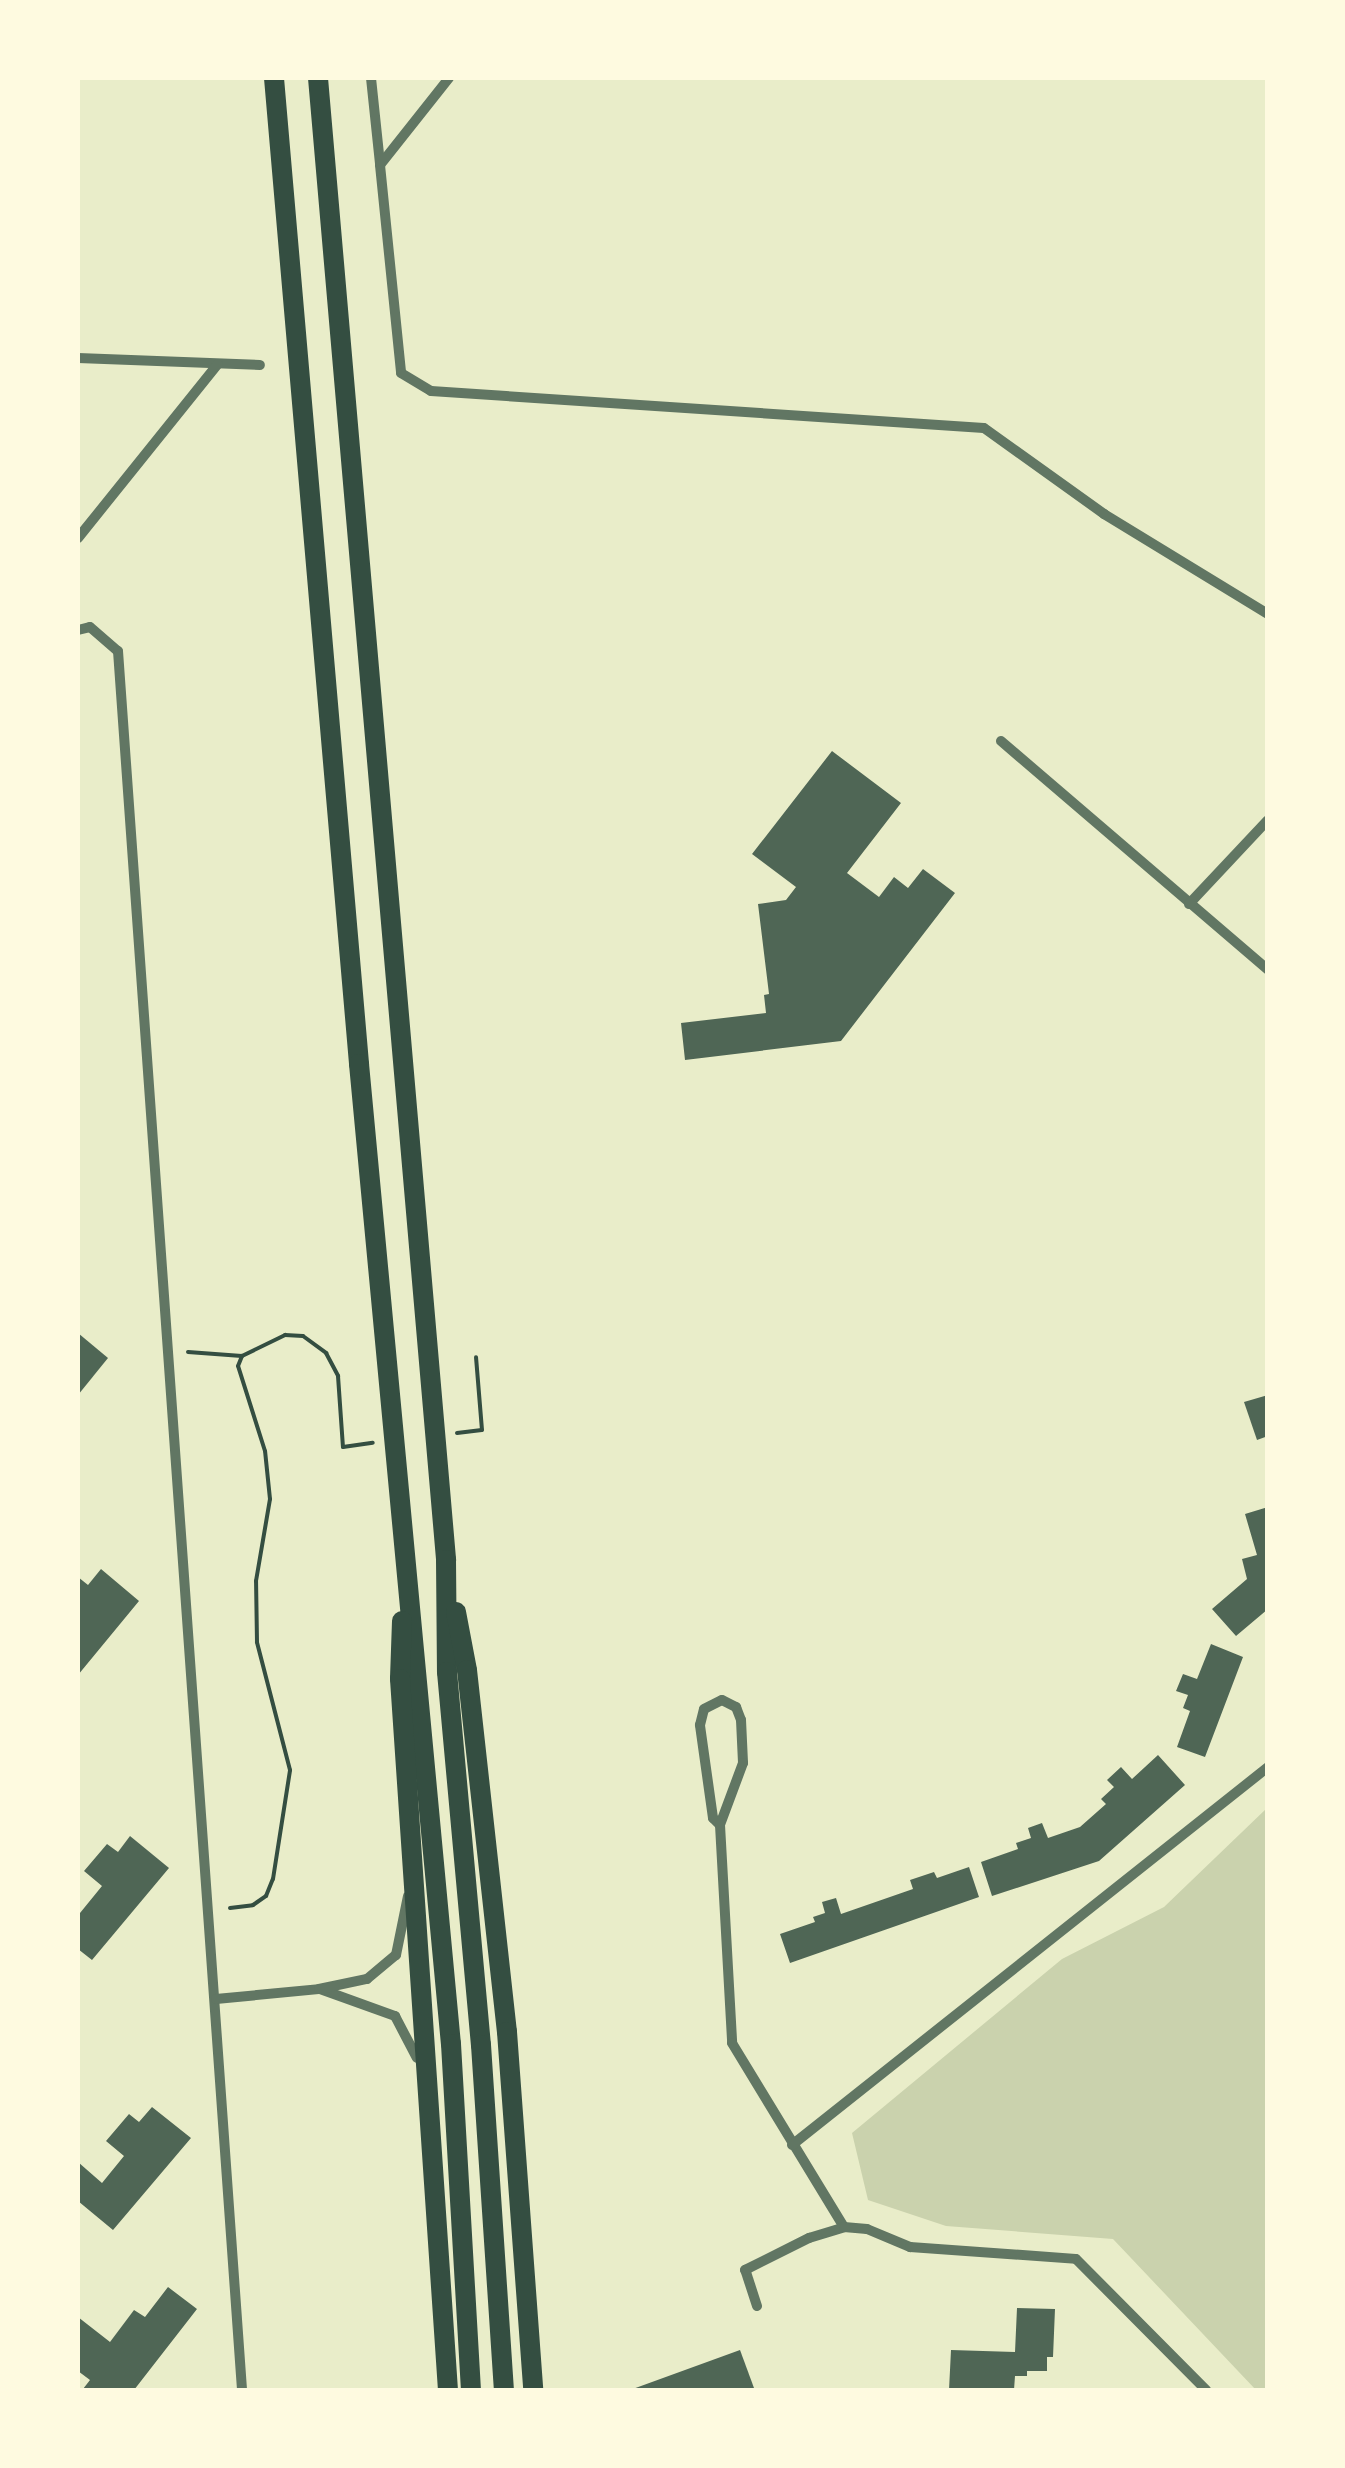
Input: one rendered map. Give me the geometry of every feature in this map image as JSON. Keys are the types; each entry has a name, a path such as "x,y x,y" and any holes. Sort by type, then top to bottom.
{"main road":[{"path":"274,78 404,1564 419,1679 452,2044 472,2390"},
{"path":"318,78 446,1560 447,1672 482,2046 504,2390"},
{"path":"446,1560 467,1670 507,2032 533,2390"},
{"path":"404,1564 400,1680 448,2390"}],"street":[{"path":"371,78 400,374 431,391 984,428 1104,514 1268,614"},
{"path":"380,165 449,78"},
{"path":"78,358 260,365"},
{"path":"78,538 218,364"},
{"path":"78,630 90,627 118,651 242,2390"},
{"path":"1001,741 1268,970"},
{"path":"1189,904 1268,820"},
{"path":"720,1825 713,1818 700,1725 704,1709 722,1700 736,1708 741,1720 743,1763 720,1825 732,2043 844,2228"},
{"path":"792,2145 1268,1767"},
{"path":"216,1999 318,1989 366,1979 396,1955 413,1871"},
{"path":"318,1989 395,2016 414,2046 430,2114"},
{"path":"757,2306 745,2270 808,2238 844,2228 867,2230 910,2247 941,2252 1076,2259 1206,2390"}],"path":[{"path":"188,1352 242,1356 285,1335 303,1336 326,1353 338,1376 343,1446"},
{"path":"230,1908 253,1906 266,1896 273,1879 290,1770 258,1642 256,1581 270,1499 266,1451 238,1366 242,1356"},
{"path":"476,1357 482,1430"}],"green space":[{"path":"1267,1808 1268,2390 1256,2390 1113,2239 946,2226 868,2200 852,2133 1062,1959 1164,1907"}],"building":[{"path":"832,751 901,803 847,873 879,897 894,877 908,888 923,869 955,893 841,1041 685,1060 681,1023 766,1013 764,995 769,994 758,904 786,900 796,887 752,854"},
{"path":"78,1333 108,1358 78,1395"},
{"path":"1268,1395 1268,1436 1257,1440 1244,1402"},
{"path":"1268,1507 1268,1609 1236,1636 1212,1609 1247,1579 1242,1559 1257,1555 1245,1514"},
{"path":"101,1569 139,1601 78,1675 78,1577 88,1585"},
{"path":"1211,1644 1243,1657 1205,1757 1177,1747 1190,1711 1183,1708 1188,1695 1176,1691 1183,1674 1197,1679"},
{"path":"1158,1755 1185,1785 1099,1861 992,1896 981,1862 1018,1849 1016,1843 1031,1838 1028,1828 1042,1823 1048,1838 1080,1827 1106,1804 1101,1799 1114,1787 1107,1780 1121,1767 1132,1779"},
{"path":"130,1836 169,1868 92,1960 78,1949 78,1910 80,1913 102,1886 84,1871 107,1844 118,1852"},
{"path":"969,1867 979,1897 790,1963 780,1934 815,1922 813,1917 825,1913 822,1902 836,1898 841,1914 913,1889 910,1880 934,1872 937,1878"},
{"path":"152,2107 191,2138 113,2230 78,2201 78,2162 102,2183 124,2156 106,2141 129,2114 139,2122"},
{"path":"168,2287 197,2309 134,2390 83,2389 90,2380 78,2371 78,2317 110,2342 134,2310 145,2317"},
{"path":"1017,2308 1055,2309 1053,2357 1047,2357 1047,2371 1027,2371 1027,2376 1015,2376 1014,2390 949,2390 951,2350 1015,2352"},
{"path":"740,2350 754,2388 630,2390"}]}
